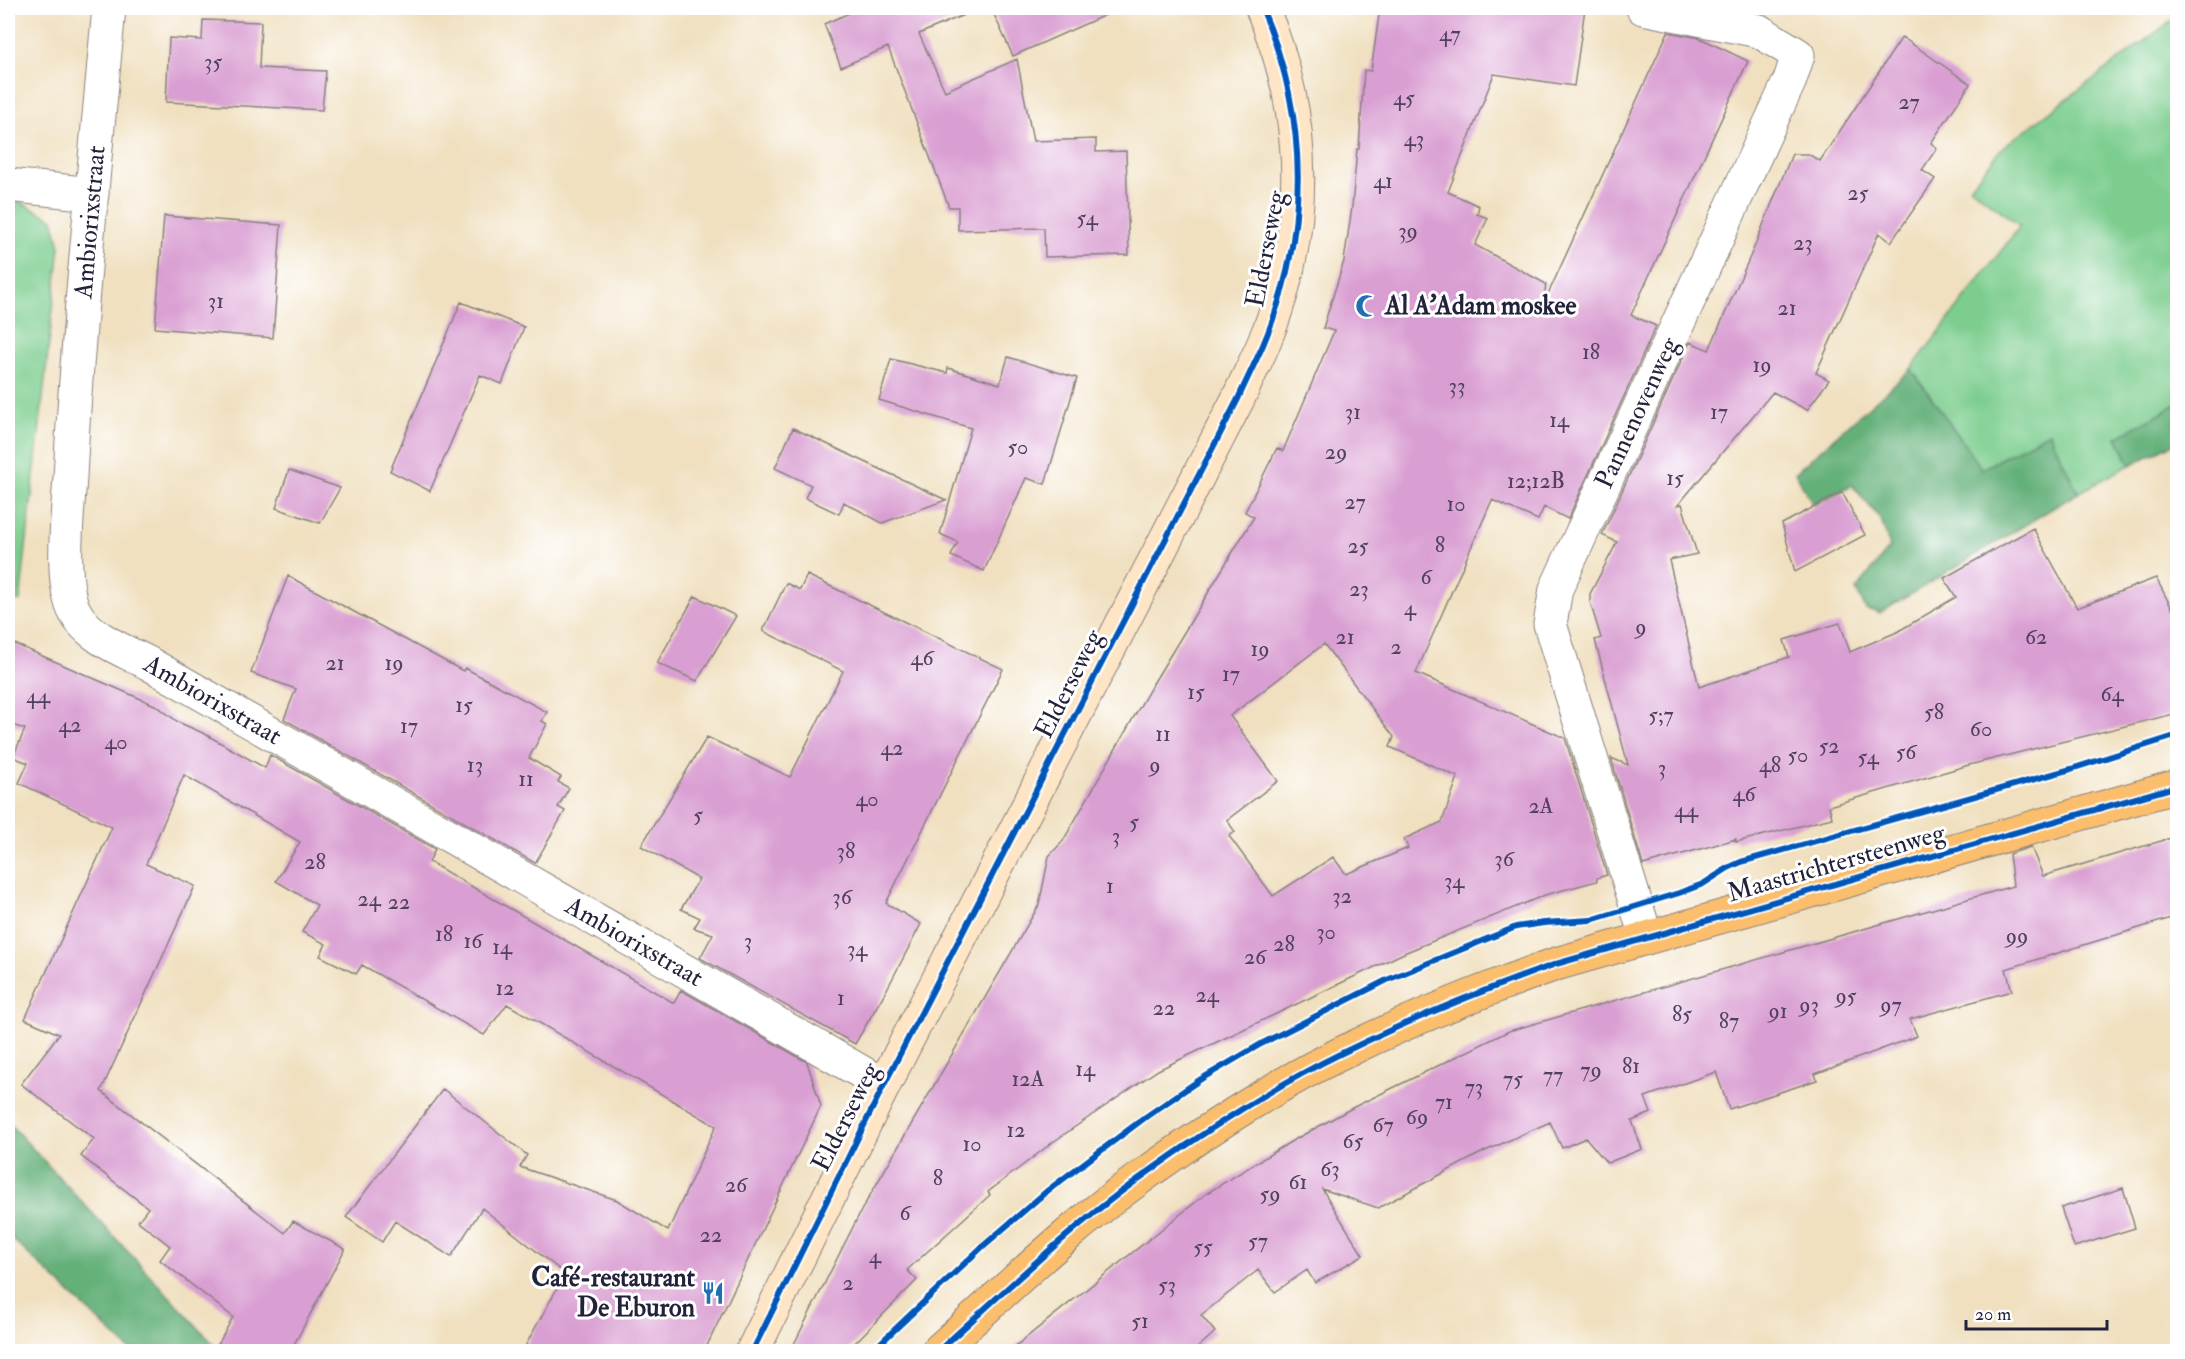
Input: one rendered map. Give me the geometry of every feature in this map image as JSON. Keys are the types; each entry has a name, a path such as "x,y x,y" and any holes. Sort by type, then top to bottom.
{"main road":[{"name":"Elderseweg","path":"752,1352 884,1085 1232,410 1263,344 1282,290 1294,236 1299,183 1296,130 1287,79 1262,8"},
{"name":"Maastrichtersteenweg","path":"937,1352 1066,1238 1135,1182 1199,1137 1341,1053 1471,994 1556,964 2178,786"}],"street":[{"name":"Ambiorixstraat","path":"109,8 74,388 67,537 68,590 75,612 88,628 105,641 148,663 884,1085"},
{"name":"Pannenovenweg","path":"1643,8 1759,31 1798,55 1785,91 1556,589 1550,624 1646,937"},
{"path":"8,185 92,194"}],"green space":[{"path":"2177,15 2177,404 2117,437 2130,465 2078,493 2049,432 1982,469 1911,369 2020,226 1970,187 2004,146"},
{"path":"8,201 20,202 53,219 60,246 20,601 8,600"},
{"path":"1911,369 1982,469 2049,432 2078,493 1880,613 1866,609 1856,590 1890,547 1881,520 1852,485 1813,505 1795,473"},
{"path":"2177,404 2177,442 2130,465 2117,437"},
{"path":"8,1122 220,1351 131,1351 8,1235"}],"building":[{"path":"861,8 980,8 919,34 945,91 1017,59 1033,141 1096,139 1096,152 1126,151 1129,255 1045,257 1044,228 958,230 958,207 949,207 888,47 841,67 824,24"},
{"path":"991,8 1121,8 1013,56"},
{"path":"1380,8 1585,8 1574,86 1494,74 1448,192 1479,206 1477,214 1488,218 1475,245 1546,284 1543,305 1668,32 1700,38 1748,61 1631,315 1656,326 1568,519 1544,507 1538,520 1492,500 1416,673 1565,738 1607,875 1597,878 1597,881 1545,895 1404,953 1158,1070 1053,1142 988,1192 990,1195 907,1270 917,1280 846,1352 790,1352 862,1209 1039,905 1049,856 1063,841 1151,687 1254,517 1245,512 1277,448 1283,451 1334,331 1323,328 1344,261 1357,149 1359,149 1364,70 1371,71","holes":["1324,644 1394,737 1390,747 1458,777 1442,822 1404,839 1408,848 1346,874 1333,857 1273,896 1229,836 1235,832 1227,820 1278,781 1230,716"]},
{"path":"203,20 261,22 259,68 326,71 322,110 166,102 169,38 202,40"},
{"path":"1902,37 1970,84 1931,143 1937,148 1922,170 1935,179 1891,242 1879,233 1816,373 1829,380 1807,410 1773,392 1678,505 1682,504 1697,554 1669,560 1699,687 1789,657 1784,640 1840,623 1850,652 1897,632 1956,597 1944,578 2033,528 2077,608 2156,578 2178,620 2178,713 1969,765 1829,806 1832,818 1736,842 1736,839 1643,865 1611,758 1628,765 1595,640 1601,638 1590,602 1590,594 1617,542 1602,535 1690,342 1709,350 1792,154 1808,154 1820,161"},
{"path":"164,216 281,225 273,338 155,328"},
{"path":"461,302 524,327 502,384 480,375 430,491 390,471"},
{"path":"1008,357 1077,378 1045,484 1026,478 984,571 951,556 958,542 940,534 971,428 879,400 891,359 947,373 948,368 1000,384"},
{"path":"793,428 946,500 882,523 844,502 839,514 805,498 811,485 775,468"},
{"path":"289,470 340,488 320,523 276,508"},
{"path":"1842,492 1865,535 1795,572 1782,524"},
{"path":"807,575 1003,669 886,903 921,924 855,1044 700,958 713,934 694,928 700,918 681,909 699,879 641,846 707,737 790,777 843,671 763,631 786,583 800,590"},
{"path":"288,576 463,671 465,668 547,712 542,721 547,724 529,758 561,777 558,782 569,788 558,807 565,811 535,863 284,719 296,689 251,673"},
{"path":"695,596 736,616 697,681 657,663"},
{"path":"8,641 157,706 178,722 205,734 265,768 270,755 435,849 429,862 674,1003 681,990 807,1062 821,1106 704,1352 522,1352 565,1274 482,1208 451,1257 395,1221 382,1242 346,1217 443,1089 527,1155 520,1167 617,1200 668,1231 716,1126 507,1004 484,1035 362,965 356,974 320,956 326,944 302,932 317,905 276,881 300,842 184,775 146,864 195,886 101,1091 285,1233 293,1221 345,1249 290,1352 214,1352 233,1317 160,1260 170,1246 138,1221 148,1208 81,1156 94,1139 21,1084 59,1034 25,1019 112,827 19,783 28,763 13,757 25,729 8,724"},
{"path":"2178,836 2178,916 2006,969 2012,991 1910,1019 1917,1036 1815,1074 1817,1080 1729,1109 1716,1072 1645,1097 1651,1113 1632,1121 1642,1149 1607,1163 1586,1138 1562,1148 1550,1122 1483,1152 1378,1208 1322,1189 1363,1255 1315,1283 1307,1270 1275,1292 1258,1270 1201,1315 1215,1332 1193,1352 1008,1352 1207,1193 1292,1141 1354,1107 1509,1031 2013,886 2009,854 2031,847 2043,876"},
{"path":"2123,1188 2135,1228 2074,1247 2061,1208"}],"cycle path":[{"path":"752,1352 884,1085 1238,399 1263,345 1278,303 1289,261 1296,219 1298,176 1289,91 1262,8"},
{"path":"871,1352 982,1247 1047,1191 1147,1116 1201,1079 1261,1044 1387,980 1516,927 1591,920 1703,884 1741,862 2071,769 2178,735"},
{"path":"937,1352 1060,1242 1162,1162 1211,1128 1289,1081 1394,1028 1556,964 2178,786"}],"place":[{"name":"Al A’Adam moskee","path":"1367,306"},
{"name":"Café-restaurant De Eburon","path":"713,1293"}]}
